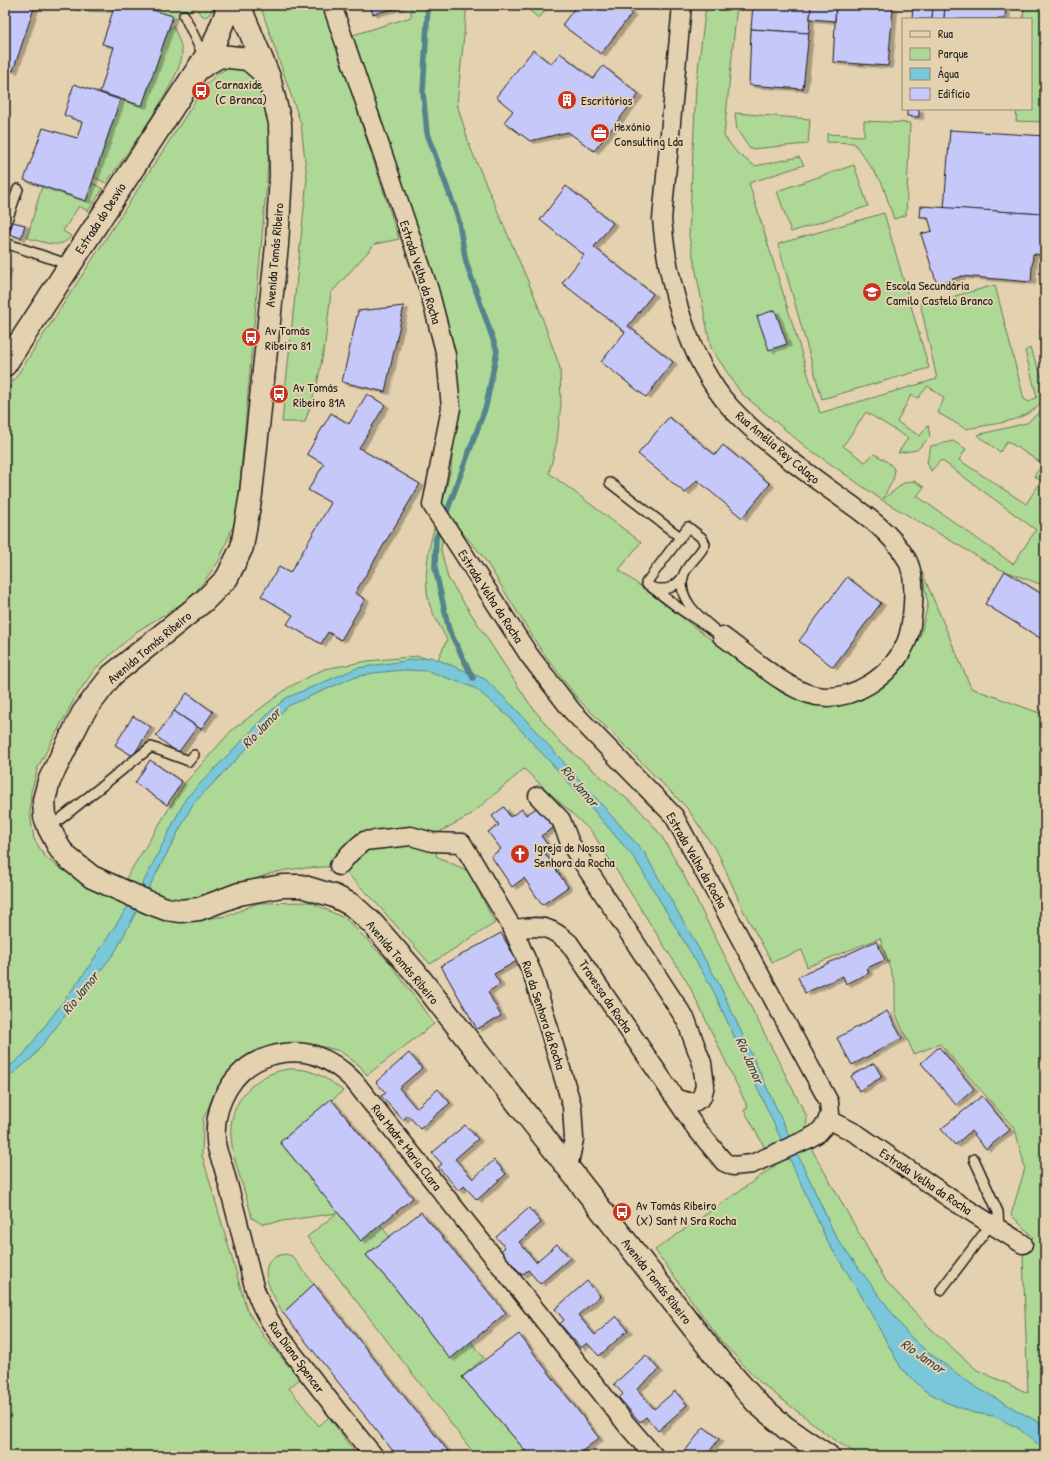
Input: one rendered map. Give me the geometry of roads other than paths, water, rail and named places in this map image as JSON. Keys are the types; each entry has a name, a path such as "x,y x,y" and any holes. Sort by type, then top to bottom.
{"street":[{"name":"Estrada do Desvio","path":"5,365 214,44 226,14 227,5"},
{"name":"Avenida Tomás Ribeiro","path":"239,5 269,77 280,123 279,197 276,245 251,494 242,547 227,578 204,601 112,675 83,713 49,781 44,800 49,828 60,849 68,858 92,877 166,909 199,909 239,894 282,886 301,886 334,896 352,905 376,927 414,971 718,1359 757,1403 786,1428 828,1456"},
{"name":"Estrada Velha da Rocha","path":"332,5 429,290 446,355 451,408 432,505 529,655 572,711 674,816 829,1102 830,1114 828,1119 857,1134 995,1227 1023,1244"},
{"name":"Rua Amélia Rey Colaço","path":"682,5 662,220 670,276 695,350 710,378 722,395 753,430 871,521 894,541 907,559 912,575 914,594 911,622 906,644 896,660 876,680 857,690 839,696 817,696 803,692 722,636"},
{"name":"Estrada do Desvio","path":"200,64 220,56 248,59 269,77"},
{"path":"538,796 561,820 570,843 686,1020 702,1063 705,1085 702,1097 693,1102 676,1099"},
{"name":"Rua da Senhora da Rocha","path":"339,866 350,853 364,841 411,836 432,842 462,843 513,929 533,975 572,1106 574,1139 568,1168"},
{"name":"Travessa da Rocha","path":"513,929 546,928 557,931 570,943 676,1099"},
{"name":"Rua Madre Maria Clara","path":"243,1245 216,1141 216,1116 228,1087 239,1074 248,1067 263,1058 280,1053 303,1053 317,1055 340,1067 354,1081 627,1425 654,1456"},
{"path":"676,1099 695,1127 724,1162 733,1166 752,1164 808,1139 818,1133 828,1119"},
{"name":"Rua Diana Spencer","path":"243,1245 254,1284 265,1314 284,1343 374,1456"}],"lane":[{"path":"184,15 200,64"},
{"path":"5,226 18,189"},
{"path":"5,243 70,264"},
{"path":"610,483 680,537"},
{"path":"652,587 670,589 678,584 703,549 704,544 702,538 688,527 646,583 683,611 722,636"},
{"path":"683,577 683,588 686,600 694,611 722,636"},
{"path":"49,828 152,747 189,760 194,755"},
{"path":"941,1290 995,1227 998,1212 974,1159"}],"water":[{"name":"Rio Jamor","path":"431,657 485,679 516,709 644,852 719,984 836,1237 907,1333 926,1351 974,1386 1045,1426 1045,1450 1018,1428 994,1416 974,1413 945,1402 924,1390 901,1368 857,1288 828,1243 713,990 635,859 583,798 508,716 475,688 428,671 403,670 373,673 352,678 288,706 193,804 115,952 32,1058 5,1080 5,1070 23,1055 84,974 143,883 186,798 270,712 286,698 357,668"}],"waterway":[{"path":"428,5 423,92 427,133 458,217 466,262 497,351 486,406 445,517"},
{"path":"441,527 436,538 435,568 449,630 473,678"}],"place":[{"name":"Carnaxide (C Branca)","path":"201,91"},
{"name":"Escritórios","path":"567,100"},
{"name":"Hexónio Consulting Lda","path":"600,133"},
{"name":"Escola Secundária Camilo Castelo Branco","path":"872,292"},
{"name":"Av Tomás Ribeiro 81","path":"251,337"},
{"name":"Av Tomás Ribeiro 81A","path":"279,394"},
{"name":"Igreja de Nossa Senhora da Rocha","path":"520,854"},
{"name":"Av Tomás Ribeiro (X) Sant N Sra Rocha","path":"622,1212"}]}
